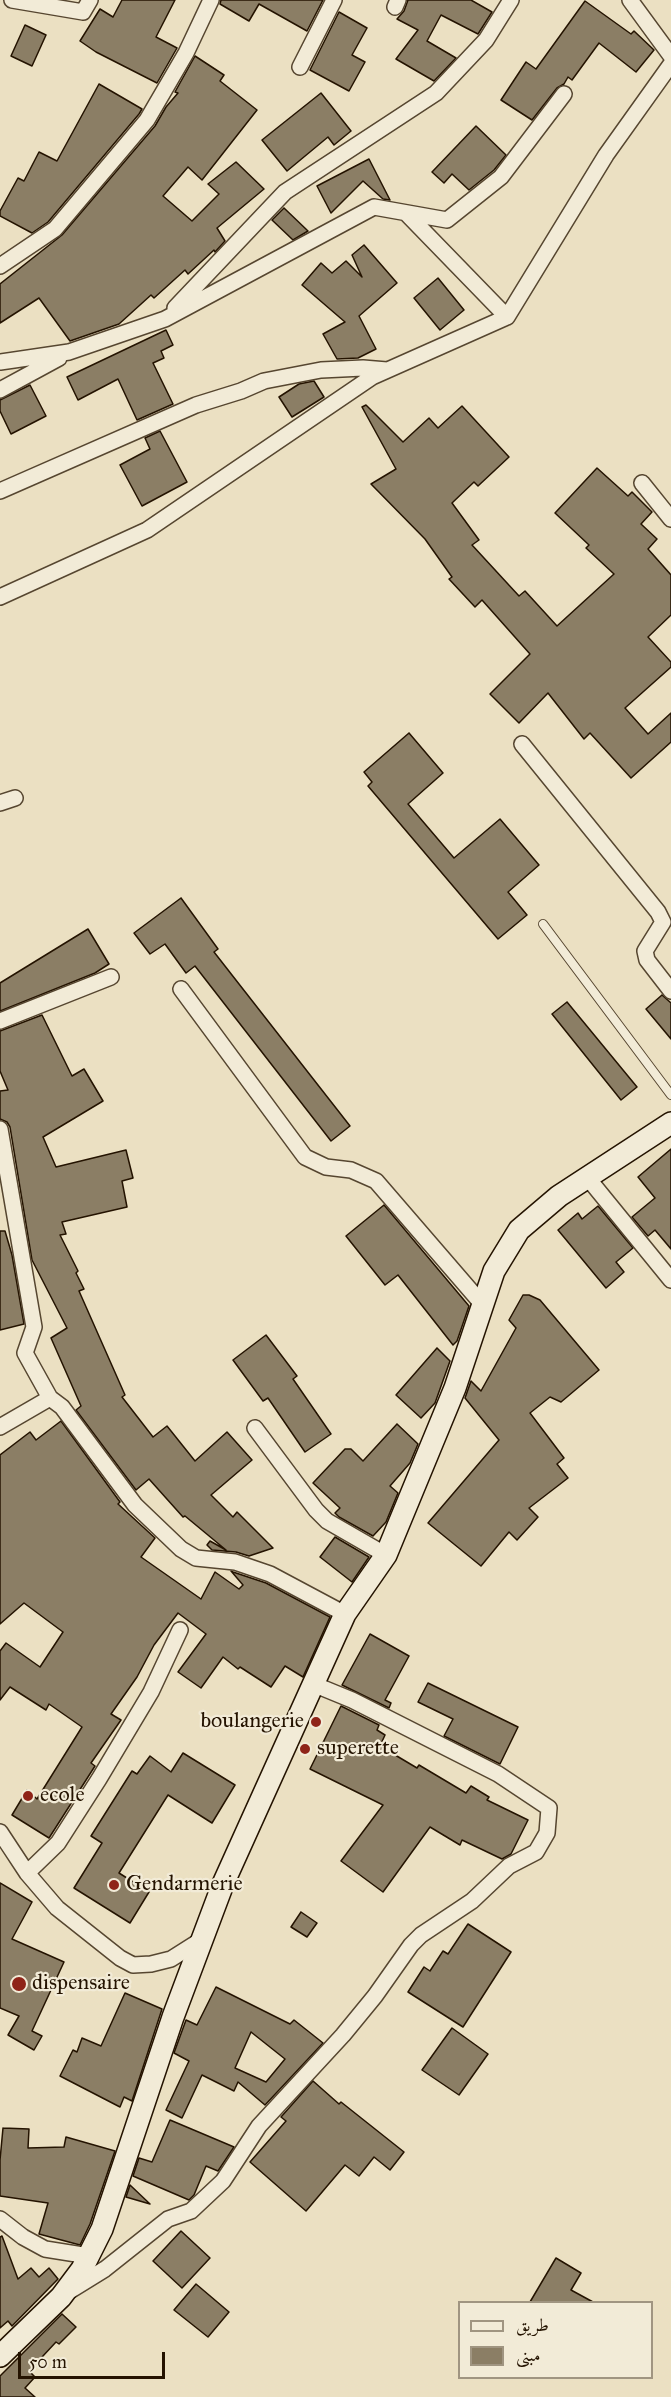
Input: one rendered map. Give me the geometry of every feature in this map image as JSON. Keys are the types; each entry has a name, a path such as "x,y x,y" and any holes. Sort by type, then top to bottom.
{"street":[{"path":"12,0 83,12 90,0"},
{"path":"0,267 55,229 147,120 186,53 211,0"},
{"path":"300,67 334,0"},
{"path":"165,319 285,192 436,93 486,40 511,0"},
{"path":"630,0 671,56"},
{"path":"0,597 147,530 372,377 507,317 606,155 671,64"},
{"path":"0,390 69,352 165,319 374,207 447,220 501,177 564,94"},
{"path":"406,213 507,317"},
{"path":"0,362 69,352"},
{"path":"0,491 196,405 264,381 321,370 363,368 387,370"},
{"path":"642,483 671,519"},
{"path":"522,744 658,912 663,922 645,951 647,960 671,992"},
{"path":"0,1021 111,977"},
{"path":"181,989 305,1157 326,1167 351,1170 376,1181 483,1305"},
{"path":"0,2356 61,2297 82,2269 102,2229 160,2054 223,1884 345,1614 386,1555 455,1388 494,1271 519,1230 560,1196 671,1123"},
{"path":"0,1129 4,1172 34,1327 25,1353 50,1398 62,1407 135,1505 181,1549 196,1558 235,1562 270,1574 345,1614"},
{"path":"587,1177 671,1280"},
{"path":"0,1427 50,1398"},
{"path":"255,1428 316,1510 327,1521 386,1555"},
{"path":"27,1873 58,1843 99,1779 151,1692 180,1630"},
{"path":"61,2297 105,2269 168,2219 191,2211 223,2181 259,2126 343,2035 375,1996 411,1945 421,1935 472,1901 509,1866 536,1852 547,1833 549,1808 498,1774 352,1700 313,1684"},
{"path":"0,1832 27,1873 57,1908 100,1944 133,1965 151,1964 171,1959 201,1940"},
{"path":"0,2218 23,2237 45,2249 89,2256"}],"lane":[{"path":"543,924 671,1095"}],"building":[{"path":"122,0 175,0 156,37 177,48 157,83 96,52 80,41 100,9 113,17"},
{"path":"221,0 323,0 307,31 259,4 249,21 220,4"},
{"path":"408,0 471,0 492,12 478,34 441,15 427,41 456,58 434,81 396,59 418,30 397,19 404,11"},
{"path":"585,1 631,34 634,31 654,50 636,72 599,43 572,80 568,77 564,84 557,88 532,120 501,100 526,62 536,69"},
{"path":"339,12 367,28 352,55 365,62 349,91 310,70"},
{"path":"25,25 46,35 32,66 11,56"},
{"path":"195,56 224,75 220,81 257,110 202,180 188,167 163,196 192,221 219,194 208,184 236,162 264,189 217,228 225,241 215,252 214,250 188,274 185,270 154,298 151,295 119,324 70,341 39,298 0,323 0,284 62,235 155,126 166,107 178,93 175,92"},
{"path":"99,84 142,109 139,114 48,222 32,233 0,216 0,211 18,178 24,181 39,152 57,161"},
{"path":"321,93 351,131 334,145 328,137 287,171 262,140"},
{"path":"476,126 506,155 494,170 469,190 452,174 444,183 432,172"},
{"path":"369,159 390,200 383,199 363,181 331,213 317,186"},
{"path":"284,208 308,231 293,240 272,220"},
{"path":"364,245 397,283 359,316 376,349 358,358 337,359 323,334 345,322 302,285 321,263 332,273 346,261 362,277 352,255"},
{"path":"438,278 464,310 440,330 414,298"},
{"path":"166,330 173,345 161,351 164,358 153,363 173,404 137,420 118,379 78,400 67,377"},
{"path":"314,381 324,397 292,417 279,397 299,384"},
{"path":"30,385 46,416 11,434 0,411 0,400"},
{"path":"366,405 403,442 429,418 438,428 462,406 509,457 478,486 474,482 452,503 479,540 472,545 519,596 525,591 557,626 614,574 586,548 589,545 555,513 597,468 628,496 632,492 652,512 641,524 657,539 648,549 671,575 671,615 648,637 671,662 671,667 625,708 648,734 671,713 671,742 631,778 590,733 584,739 548,693 519,723 490,694 530,654 482,600 475,607 449,579 452,577 425,539 371,484 396,469 362,407"},
{"path":"160,431 187,482 142,506 120,465 150,449 145,438"},
{"path":"409,733 443,773 408,804 454,858 500,819 539,865 508,892 527,915 498,939 368,786 372,782 364,772"},
{"path":"181,898 218,949 214,952 350,1126 331,1141 195,966 186,973 165,944 150,954 134,933"},
{"path":"88,929 109,964 95,973 0,1011 0,983"},
{"path":"662,995 671,1003 671,1039 646,1009"},
{"path":"567,1002 637,1087 621,1100 552,1014"},
{"path":"42,1015 72,1076 84,1069 103,1101 43,1137 56,1167 126,1150 133,1178 122,1181 127,1207 62,1222 66,1234 60,1235 78,1271 76,1273 84,1289 79,1291 125,1395 122,1397 153,1437 167,1426 195,1461 227,1432 252,1460 211,1495 233,1517 237,1512 273,1548 249,1556 236,1552 212,1550 207,1545 210,1541 226,1550 185,1516 183,1517 149,1479 136,1490 76,1410 81,1406 51,1338 67,1328 32,1260 10,1127 7,1122 0,1119 0,1091 8,1090 0,1071 0,1031"},
{"path":"671,1149 671,1249 655,1230 648,1236 632,1217 655,1198 638,1177"},
{"path":"384,1205 469,1306 457,1341 453,1345 398,1275 385,1285 346,1236"},
{"path":"598,1206 633,1248 616,1262 624,1272 606,1288 558,1230 578,1213 582,1219"},
{"path":"0,1231 5,1231 12,1255 24,1324 0,1330"},
{"path":"523,1295 540,1300 599,1370 561,1402 550,1397 530,1413 564,1458 557,1464 568,1478 529,1508 538,1517 517,1540 509,1532 481,1566 428,1523 499,1440 465,1398 471,1381 481,1391 516,1328 509,1320"},
{"path":"266,1335 297,1376 293,1379 331,1434 305,1452 268,1398 263,1401 233,1360"},
{"path":"437,1348 450,1361 435,1403 421,1418 396,1395"},
{"path":"61,1421 120,1502 118,1504 155,1538 141,1557 201,1599 215,1572 239,1589 243,1585 231,1571 266,1583 330,1617 303,1677 285,1666 271,1687 240,1667 238,1669 223,1657 201,1688 178,1672 206,1634 178,1613 154,1645 137,1677 111,1714 121,1720 91,1763 95,1766 49,1838 12,1815 27,1790 37,1799 82,1727 49,1704 46,1710 10,1687 0,1700 0,1651 6,1643 40,1667 63,1632 24,1603 0,1624 0,1455 30,1432 36,1440"},
{"path":"397,1424 418,1444 410,1463 390,1486 398,1493 386,1522 373,1536 339,1517 335,1513 340,1508 313,1483 345,1449 351,1449 363,1461"},
{"path":"335,1537 369,1557 352,1582 320,1557"},
{"path":"370,1634 409,1656 385,1700 391,1703 389,1708 342,1685"},
{"path":"428,1683 518,1727 500,1764 444,1736 453,1719 418,1702"},
{"path":"341,1706 379,1725 377,1730 385,1735 380,1746 417,1768 419,1765 466,1793 471,1786 489,1797 487,1800 528,1820 511,1854 502,1859 462,1840 460,1845 430,1827 383,1892 341,1861 383,1805 310,1769"},
{"path":"183,1753 235,1785 212,1823 168,1795 119,1873 149,1892 130,1923 74,1888 102,1843 91,1836 132,1771 137,1774 150,1756 171,1772"},
{"path":"0,1883 32,1902 12,1939 64,1962 32,2031 42,2036 34,2050 8,2035 19,2016 0,2008"},
{"path":"301,1912 317,1923 307,1937 291,1927"},
{"path":"468,1924 511,1952 463,2027 408,1992 424,1967 430,1971 443,1951 448,1954"},
{"path":"216,1987 290,2024 294,2020 323,2043 265,2105 238,2082 234,2091 202,2075 182,2118 166,2110 189,2061 174,2053 186,2020 197,2025","holes":["251,2032 285,2059 266,2082 235,2068"]},
{"path":"125,1993 162,2009 132,2101 124,2097 120,2107 60,2076 73,2050 77,2052 82,2038 101,2046"},
{"path":"452,2028 488,2054 459,2095 422,2070"},
{"path":"313,2081 339,2104 341,2102 404,2152 390,2170 374,2157 359,2176 345,2165 306,2211 250,2162 286,2121 281,2117"},
{"path":"170,2120 234,2147 218,2171 206,2166 194,2195 189,2200 133,2176 139,2158 152,2162"},
{"path":"3,2128 29,2129 28,2148 64,2147 66,2137 115,2151 90,2224 80,2245 39,2234 48,2203 0,2196"},
{"path":"130,2185 150,2204 126,2197"},
{"path":"181,2231 210,2258 182,2288 153,2261"},
{"path":"2,2236 18,2279 31,2268 39,2277 49,2268 58,2279 12,2326 8,2321 0,2328 0,2237"},
{"path":"556,2258 581,2273 571,2290 591,2301 531,2301"},
{"path":"196,2284 229,2312 208,2337 174,2310"},
{"path":"62,2314 76,2327 59,2344 56,2342 29,2371 35,2377 25,2388 35,2397 0,2397 0,2376"}],"place":[{"name":"boulangerie","path":"316,1722"},
{"name":"superette","path":"305,1749"},
{"name":"ecole","path":"28,1796"},
{"name":"Gendarmerie","path":"114,1885"},
{"name":"dispensaire","path":"19,1984"}]}
